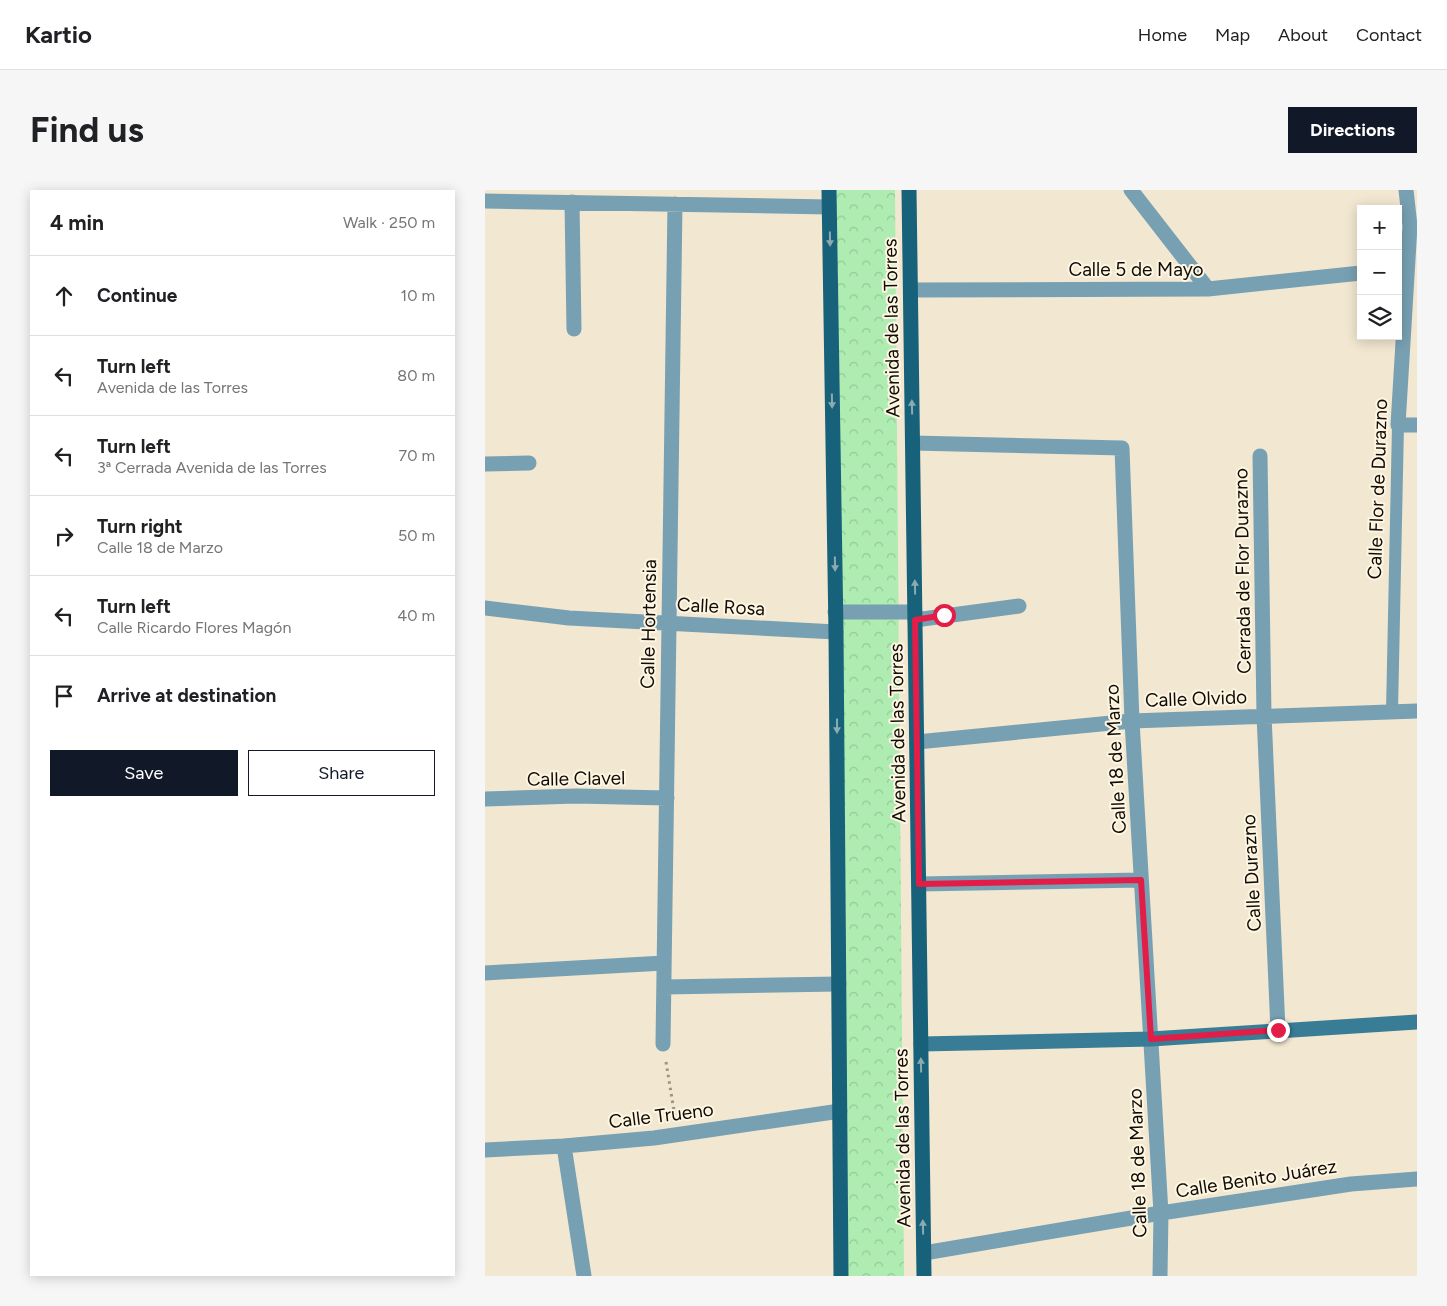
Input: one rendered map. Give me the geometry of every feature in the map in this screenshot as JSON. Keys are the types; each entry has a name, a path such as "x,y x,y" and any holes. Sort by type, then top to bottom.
{"main road":[{"path":"829,190 836,632 841,1276"},
{"name":"Avenida de las Torres","path":"909,190 923,1276"}],"street":[{"path":"1131,190 1208,289"},
{"name":"Calle Flor de Durazno","path":"1398,424 1410,226 1406,190"},
{"path":"485,201 829,206"},
{"path":"572,202 575,329"},
{"name":"Calle Hortensia","path":"663,1044 667,798 667,623 675,204"},
{"name":"Calle 5 de Mayo","path":"911,290 1208,289 1357,273"},
{"path":"1398,424 1417,426"},
{"name":"Calle 18 de Marzo","path":"913,443 1123,448 1132,721 1161,1213 1159,1276"},
{"name":"Cerrada de Flor Durazno","path":"1260,456 1265,715"},
{"path":"485,464 529,463"},
{"path":"835,612 915,616 1019,606"},
{"name":"Calle Rosa","path":"485,608 569,618 836,632"},
{"name":"Calle Olvido","path":"917,742 1132,721 1417,711"},
{"name":"Calle Durazno","path":"1265,715 1278,1030"},
{"name":"Calle Clavel","path":"485,799 576,796 667,798"},
{"path":"919,884 1141,880"},
{"path":"485,973 663,963"},
{"path":"664,987 839,984"},
{"path":"921,1044 1151,1039 1417,1022"},
{"name":"Calle Trueno","path":"485,1150 564,1146 678,1135 840,1111"},
{"path":"564,1146 584,1276"},
{"name":"Calle Benito Juárez","path":"924,1253 1161,1213 1351,1184 1417,1179"}],"lane":[{"name":"Calle Flor de Durazno","path":"1391,712 1398,424"}],"path":[{"path":"663,1044 678,1135"}],"green space":[{"path":"835,190 895,190 904,1276 847,1276"}],"route":[{"path":"944,615 915,620 919,884 1141,880 1151,1039 1278,1030"}]}
